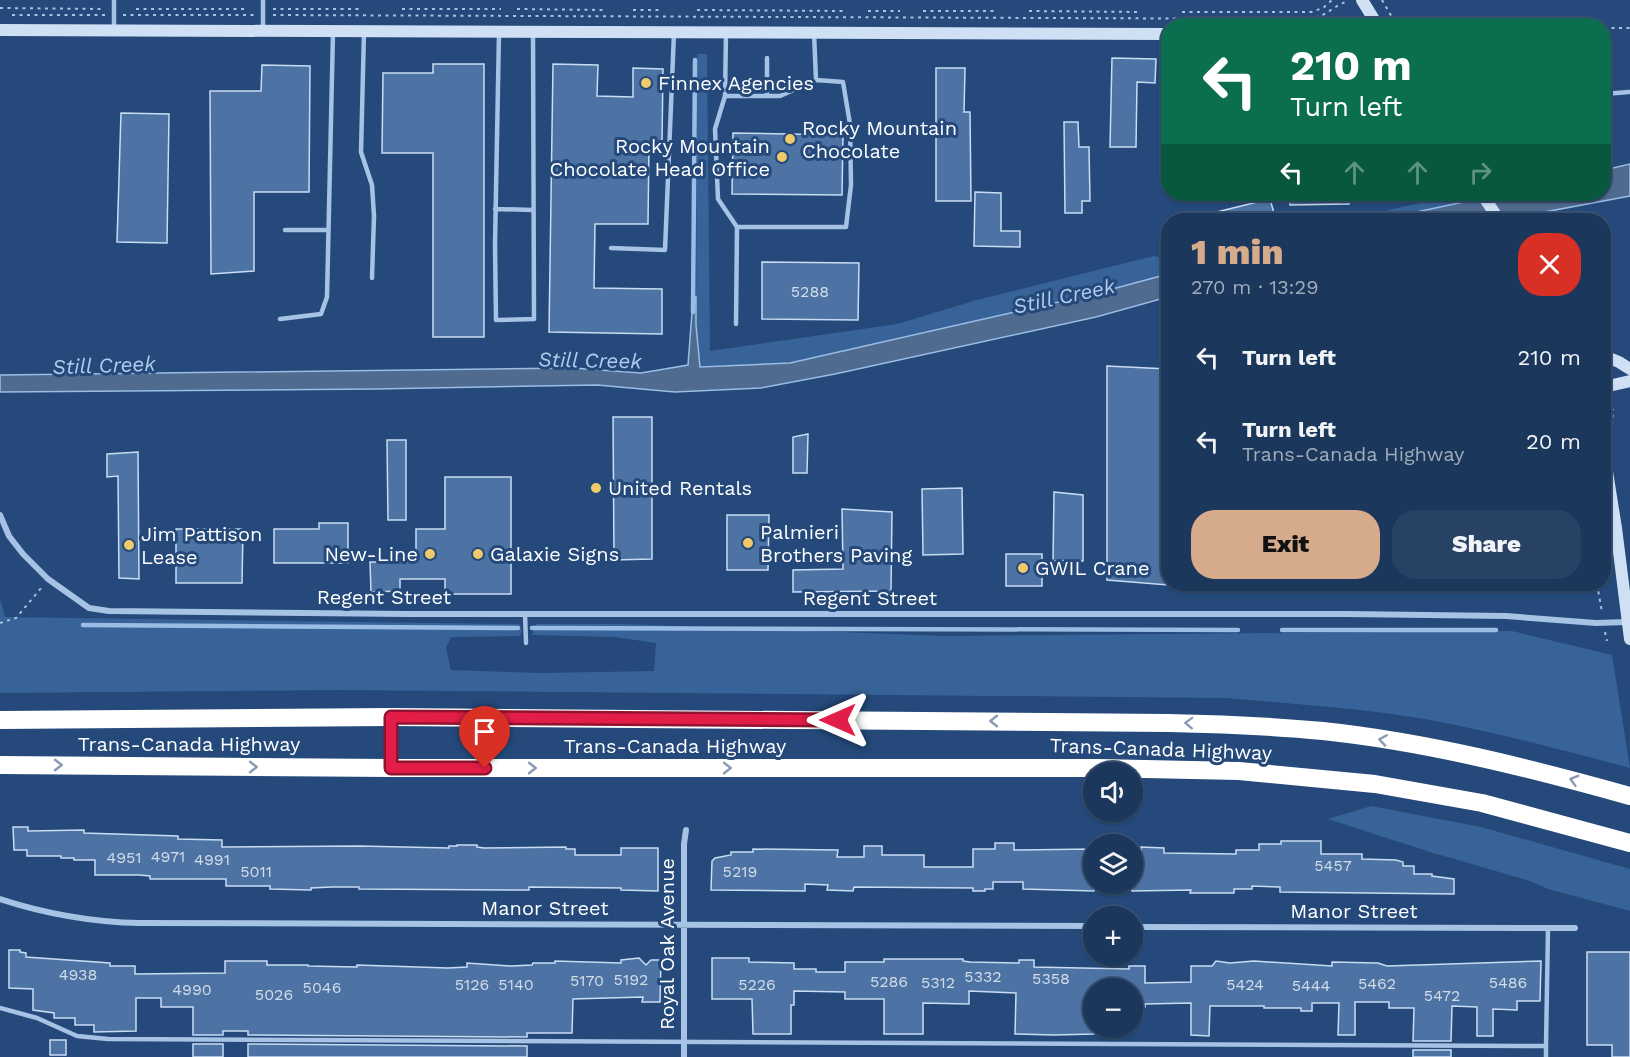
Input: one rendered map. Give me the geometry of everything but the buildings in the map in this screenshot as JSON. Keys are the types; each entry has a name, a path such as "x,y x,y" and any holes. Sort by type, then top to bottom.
{"highway":[{"name":"Trans-Canada Highway","path":"0,720 391,717 1156,722 1251,726 1325,731 1434,748 1533,768 1630,796"},
{"name":"Trans-Canada Highway","path":"0,765 391,768 1098,768 1239,771 1376,783 1482,803 1630,843"}],"street":[{"path":"1362,0 1371,18"},
{"path":"0,30 1161,34"},
{"path":"1611,359 1630,369"},
{"path":"1611,385 1630,381"},
{"path":"1611,497 1630,639"},
{"name":"Regent Street","path":"0,514 9,536 48,579 89,608 109,611 525,614 1346,614 1506,616 1596,623 1629,622"},
{"name":"Royal Oak Avenue","path":"684,1057 684,844 686,830"},
{"name":"Manor Street","path":"0,899 62,916 120,923 1083,926"},
{"name":"Manor Street","path":"1143,927 1575,928"}],"lane":[{"path":"114,0 114,31"},
{"path":"263,0 263,31"},
{"path":"280,319 321,314 327,297 333,32"},
{"path":"364,32 361,152 372,185 374,216 372,278"},
{"path":"499,32 495,209 496,320 534,319 533,32"},
{"path":"611,248 666,250 674,33"},
{"path":"726,33 725,96 715,129 718,199 737,227 736,324"},
{"path":"814,33 816,80"},
{"path":"767,58 767,96"},
{"path":"725,96 780,96 816,80 843,82 850,134 851,184 846,227 737,227"},
{"path":"1611,93 1629,92"},
{"path":"495,209 533,210"},
{"path":"285,230 328,230"},
{"path":"525,614 526,643"},
{"path":"391,717 391,768"},
{"path":"1546,1057 1548,928"},
{"path":"0,1008 36,1018 77,1036 108,1039 1546,1046"}],"path":[{"path":"1182,12 1311,12 1323,8 1332,0"},
{"path":"1309,18 1326,15 1337,5 1353,0"},
{"path":"1382,0 1392,18"},
{"path":"0,8 105,9"},
{"path":"136,9 244,9"},
{"path":"273,9 361,9"},
{"path":"402,9 501,9"},
{"path":"517,9 604,10"},
{"path":"633,10 662,10"},
{"path":"697,10 843,11"},
{"path":"868,11 900,11"},
{"path":"923,11 996,11"},
{"path":"1029,11 1141,12"},
{"path":"10,15 229,15"},
{"path":"280,15 1161,18"},
{"path":"1611,28 1630,28"},
{"path":"1612,425 1613,409"},
{"path":"0,623 16,618 48,579"},
{"path":"1599,591 1600,601"}],"shaded area":[{"path":"697,54 707,54 710,351 897,324 977,300 1154,256 1161,258 1161,276 1094,294 790,363 699,368 696,325"},
{"path":"1630,164 1630,196 1611,200 1611,168"},
{"path":"1429,201 1461,202 1411,213 1375,213"},
{"path":"1468,201 1603,201 1539,213 1412,213"},
{"path":"1161,276 1161,299 1096,317 761,388 675,392 597,385 0,392 0,375 573,368 641,373 688,365 692,312 696,296 700,367 790,363 1094,294"},
{"path":"0,599 5,617 519,624 522,630 520,636 451,637 446,648 451,670 542,673 654,671 656,643 615,637 532,635 536,624 626,624 945,636 1512,631 1612,655 1630,768 1481,730 1430,720 1353,709 1225,698 341,690 0,693"},
{"path":"1371,806 1481,827 1630,869 1630,911 1548,889 1530,881 1328,819"}],"waterway":[{"path":"693,312 695,60"},
{"path":"83,625 518,628"},
{"path":"532,628 1238,630"},
{"path":"1282,630 1496,630"}],"place":[{"name":"Finnex Agencies","path":"646,83"},
{"name":"Rocky Mountain Chocolate","path":"790,139"},
{"name":"Rocky Mountain Chocolate Head Office","path":"782,157"},
{"name":"United Rentals","path":"596,488"},
{"name":"Palmieri Brothers Paving","path":"748,543"},
{"name":"Jim Pattison Lease","path":"129,545"},
{"name":"New-Line","path":"430,554"},
{"name":"Galaxie Signs","path":"478,554"},
{"name":"GWIL Crane","path":"1023,568"}],"route":[{"path":"485,768 391,768 391,717 838,720"}],"water label":[{"name":"Still Creek","path":"1064,296"},
{"name":"Still Creek","path":"590,360"},
{"name":"Still Creek","path":"104,365"}]}
